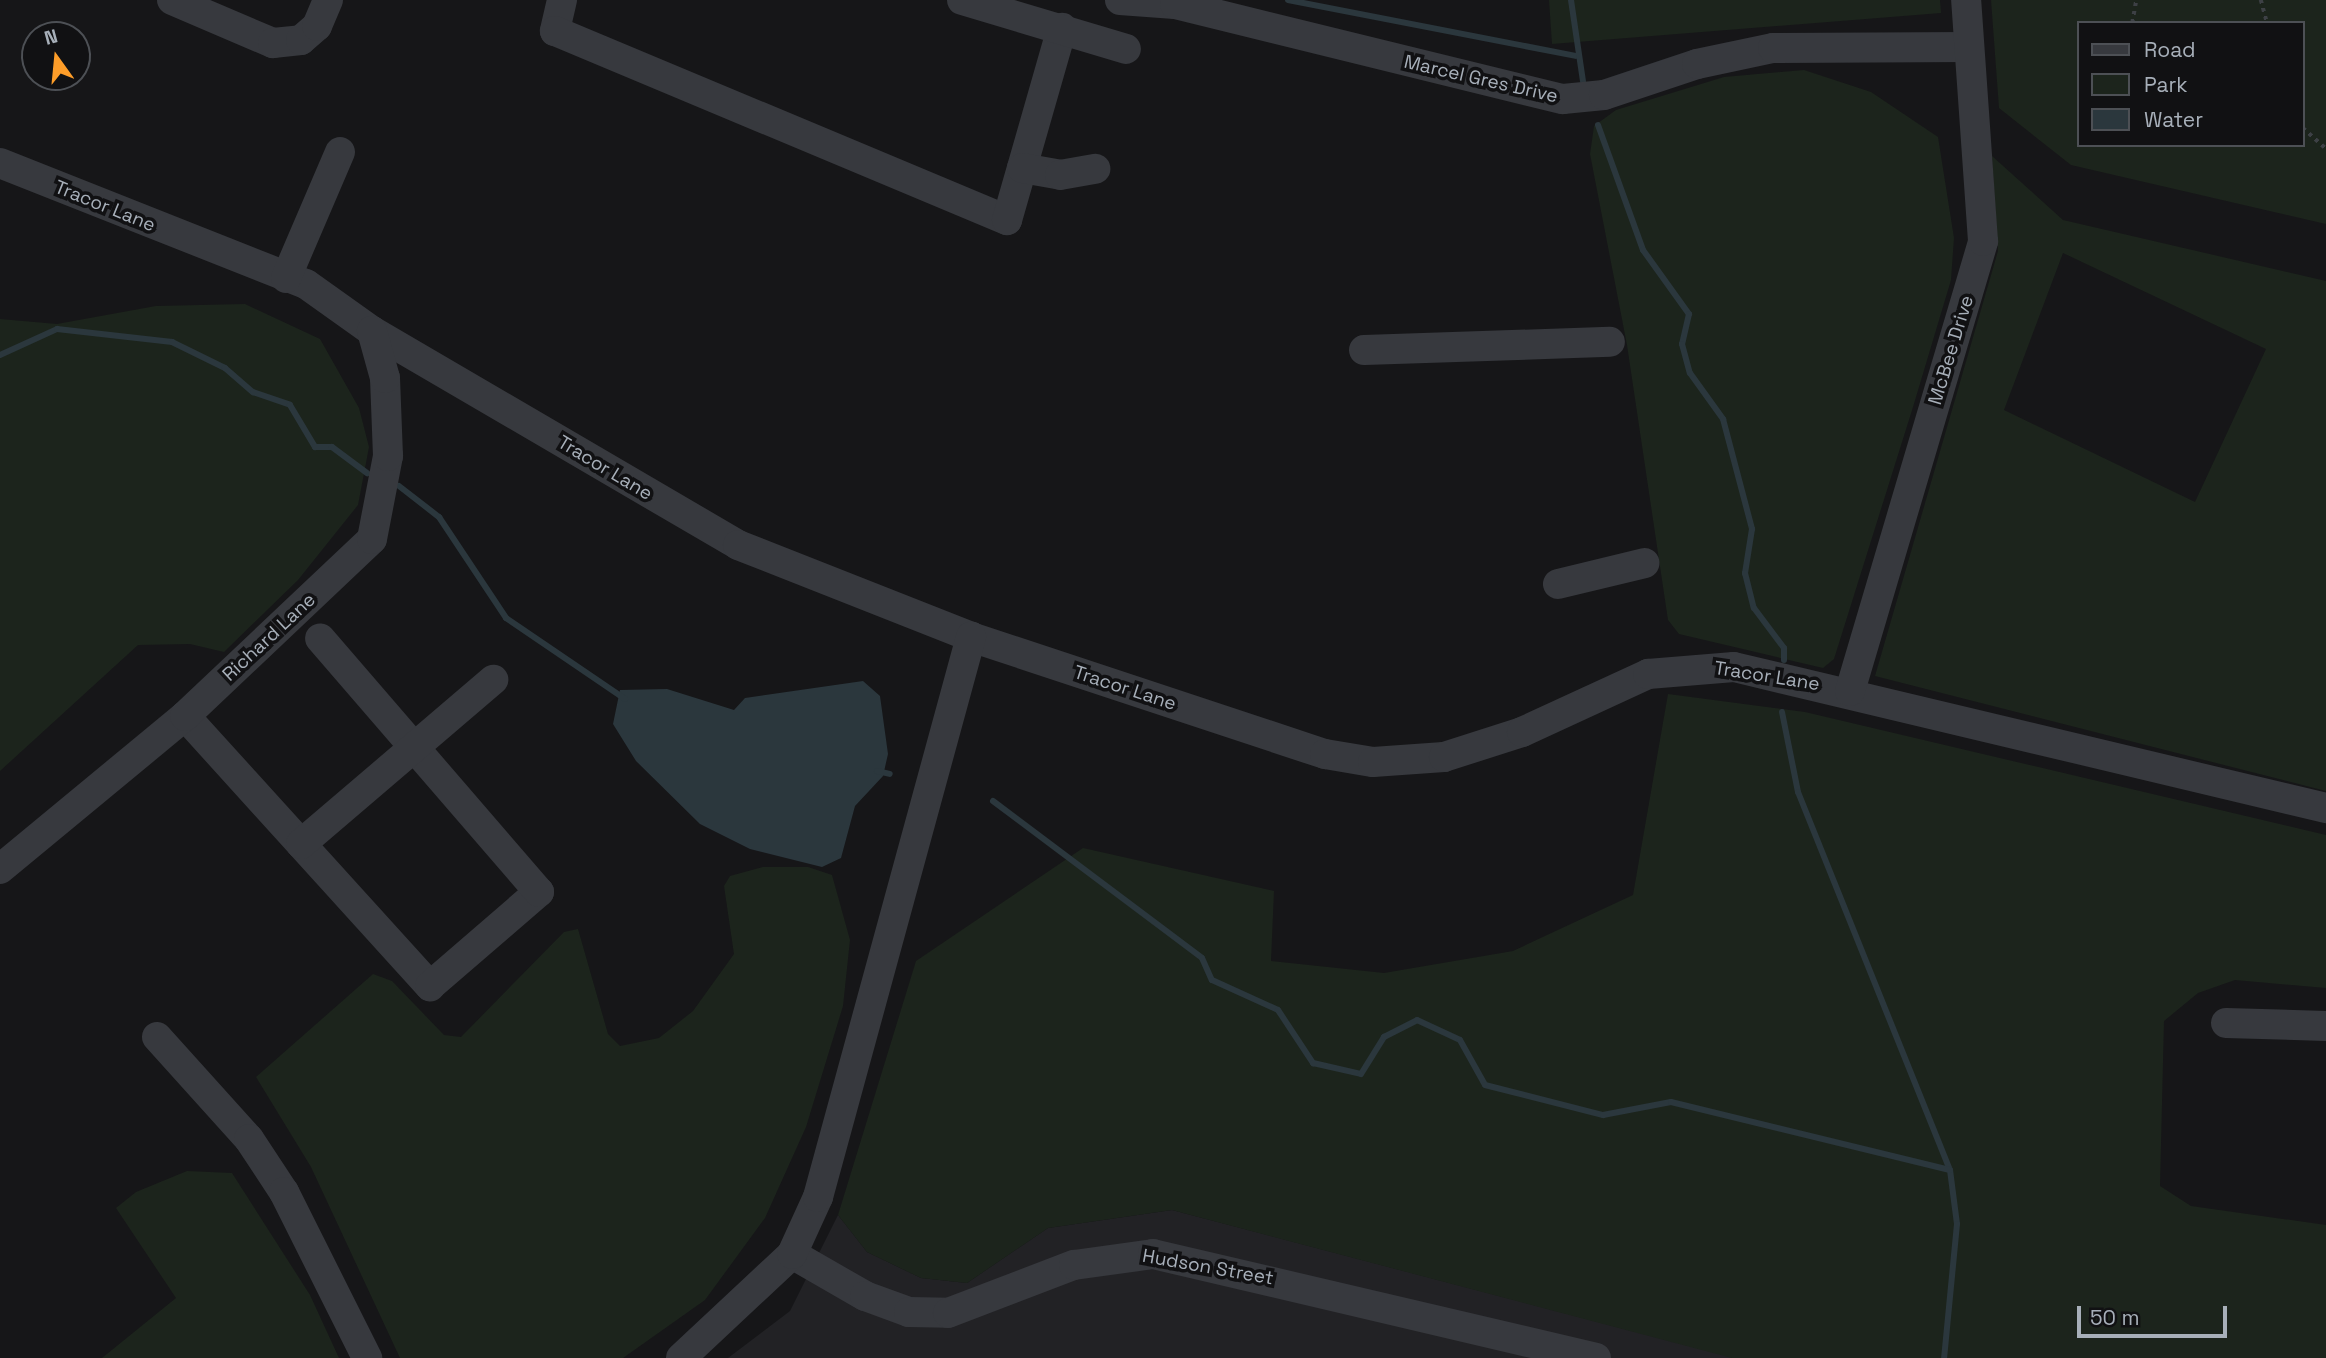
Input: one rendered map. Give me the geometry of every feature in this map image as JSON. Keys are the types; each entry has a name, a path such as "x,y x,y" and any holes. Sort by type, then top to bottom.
{"street":[{"path":"172,0 274,43 301,40 317,26 328,0"},
{"path":"562,0 555,31 1007,220 1062,28"},
{"path":"962,0 1002,5 1126,49"},
{"name":"Marcel Gres Drive","path":"1120,0 1175,4 1563,99 1604,95 1697,64 1773,48 1969,47"},
{"name":"McBee Drive","path":"1850,691 1983,242 1966,0"},
{"path":"286,278 340,152"},
{"name":"Tracor Lane","path":"0,163 286,278 738,545 971,638 1325,754 1373,762 1481,748 1617,684 1690,666 1734,667 1850,691 2326,808"},
{"path":"1022,168 1060,175 1095,169"},
{"name":"Richard Lane","path":"0,869 184,716 372,539 388,456 386,378 372,331"},
{"path":"1364,350 1610,342"},
{"path":"1558,584 1645,564"},
{"path":"184,716 430,986 539,892 320,638"},
{"path":"681,1358 792,1254 818,1197 867,1035 971,638"},
{"path":"301,845 417,750 493,680"},
{"path":"2226,1023 2326,1026"},
{"path":"158,1037 270,1171 317,1250 367,1358"},
{"name":"Hudson Street","path":"792,1254 864,1296 909,1312 948,1313 1074,1265 1153,1254 1596,1358"}],"path":[{"path":"2132,21 2136,0"},
{"path":"2261,0 2266,21"},
{"path":"2305,130 2326,149"}],"shaded area":[{"path":"1172,1210 1732,1358 728,1358 790,1311 838,1215 867,1252 921,1278 967,1283 1048,1228"}],"green space":[{"path":"1549,0 1940,0 1941,13 1552,44"},
{"path":"1991,0 2326,0 2326,224 2071,165 1999,108"},
{"path":"1804,70 1871,92 1938,137 1954,238 1951,280 1913,407 1834,659 1823,668 1679,634 1668,620 1627,345 1590,154 1594,126 1616,110 1724,77"},
{"path":"1992,156 2063,220 2326,281 2326,791 1875,676 1998,251","holes":["2063,253 2266,349 2195,502 2004,410"]},
{"path":"245,304 320,339 359,408 369,447 358,505 298,580 224,652 190,644 138,645 0,771 0,319 57,324 156,306"},
{"path":"1668,694 1805,712 2326,835 2326,988 2235,980 2198,993 2164,1021 2160,1186 2191,1206 2326,1225 2326,1358 1732,1358 1172,1210 1048,1228 967,1283 921,1278 867,1252 838,1215 916,961 1083,848 1274,891 1271,961 1384,973 1513,951 1633,895"},
{"path":"763,867 808,867 832,875 850,940 843,1006 806,1127 765,1218 705,1300 623,1358 400,1358 311,1167 256,1077 373,974 392,981 444,1035 461,1037 564,932 578,929 608,1034 620,1046 659,1038 693,1011 734,954 724,886 730,876"},
{"path":"187,1171 232,1173 310,1295 339,1358 102,1358 176,1298 116,1208 136,1192"}],"water":[{"path":"863,681 880,696 888,754 883,776 855,806 841,858 822,867 750,849 700,824 636,761 613,724 620,690 667,689 734,710 745,698"}],"waterway":[{"path":"1288,0 1576,56"},
{"path":"1571,0 1583,81"},
{"path":"1598,125 1643,250 1689,314 1682,344 1690,373 1723,419 1752,529 1745,573 1754,608 1784,648 1784,660"},
{"path":"0,355 57,329 172,342 225,368 253,392 290,405 315,447 332,447 367,473"},
{"path":"399,486 439,517 506,618 625,699"},
{"path":"1782,712 1798,792 1950,1170 1957,1224 1944,1358"},
{"path":"877,771 890,774"},
{"path":"993,801 1202,958 1212,980 1278,1010 1313,1063 1361,1074 1384,1037 1417,1020 1460,1040 1485,1085 1603,1115 1671,1102 1950,1170"}]}
